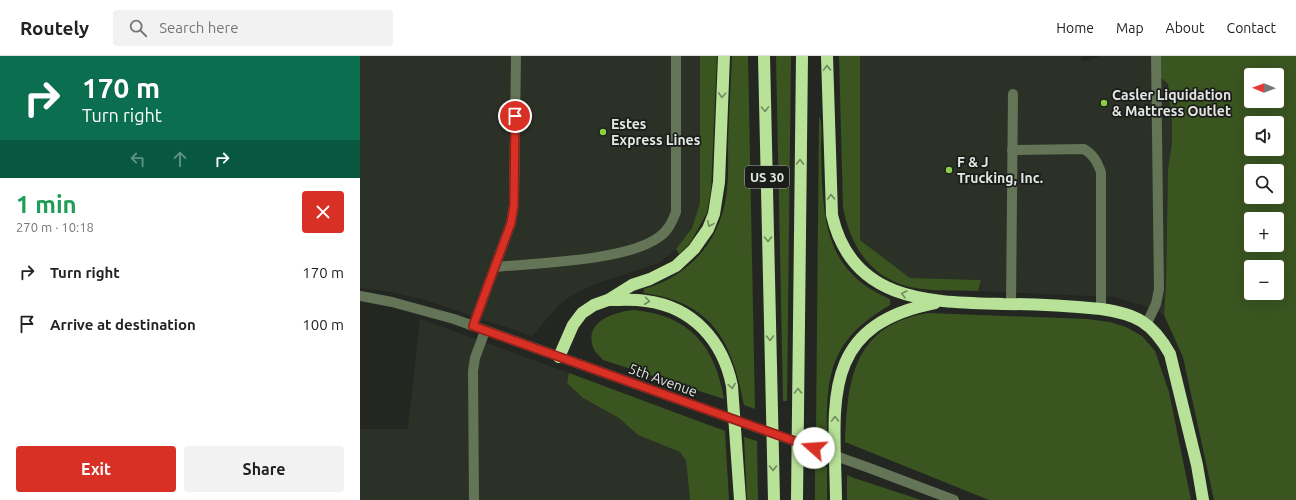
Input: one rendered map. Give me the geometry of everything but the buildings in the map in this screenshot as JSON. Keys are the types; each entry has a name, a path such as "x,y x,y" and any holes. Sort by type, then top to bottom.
{"highway":[{"path":"559,357 577,319 588,308 608,300 632,285 650,279 676,266 694,249 708,229 714,214 719,182 724,56"},
{"name":"US 30","path":"764,56 774,500"},
{"name":"US 30","path":"797,500 802,56"},
{"path":"827,56 831,204 835,227 844,248 858,267 877,283 903,294 942,302 1101,309 1124,312 1147,323 1163,341 1172,359 1195,458 1203,500"},
{"path":"608,300 644,300 669,306 700,325 718,346 725,360 732,386 740,500"},
{"path":"836,500 836,398 839,378 849,354 863,336 885,319 911,308 942,302"}],"street":[{"path":"473,326 511,223 514,205 516,56"},
{"path":"495,267 603,256 628,251 659,237 669,227 676,212 676,56"},
{"path":"1147,323 1156,304 1159,289 1156,56"},
{"path":"1011,304 1012,94"},
{"path":"1012,150 1084,149 1091,153 1097,162 1101,172 1101,309"},
{"name":"5th Avenue","path":"360,296 430,312 473,326 872,469 954,500"},
{"path":"474,500 473,371 475,358 485,331"}],"shaded area":[{"path":"360,56 700,56 700,203 692,228 676,249 659,263 592,285 571,296 559,305 532,336 425,300 386,291 360,288"},
{"path":"860,56 1081,56 1081,60 1087,61 1100,56 1161,56 1161,78 1168,84 1172,123 1172,143 1168,169 1164,315 1154,309 1115,297 978,291 981,280 910,278 860,240"},
{"path":"420,319 569,373 567,383 583,398 619,418 638,435 680,452 686,461 690,500 360,500 360,429 408,429"}],"green space":[{"path":"700,56 717,56 711,190 707,213 690,243 679,254 676,249 692,228 700,203"},
{"path":"732,56 748,56 755,409 744,405 733,362 725,344 715,329 703,316 687,306 668,298 644,293 644,289 673,277 697,258 714,233 721,219 728,180 728,142"},
{"path":"776,56 791,56 787,401 783,401"},
{"path":"839,56 860,56 860,240 910,278 981,280 978,291 927,290 910,287 896,282 883,276 873,267 864,258 856,246 846,221 843,207"},
{"path":"1161,56 1296,56 1296,500 1214,500 1183,357 1164,315 1168,169 1172,143 1172,123 1168,84 1161,78"},
{"path":"819,116 821,127 823,195 830,237 838,256 850,272 867,287 890,299 890,305 871,318 844,344 836,359 828,392 827,435 816,431"},
{"path":"633,310 653,313 670,319 684,326 696,336 714,363 720,380 724,399 603,360 594,349 591,338 597,324 610,316"},
{"path":"928,313 1087,319 1110,322 1126,327 1142,336 1155,351 1169,392 1191,500 989,500 845,442 848,397 853,377 860,358 870,342 884,329 903,319"},
{"path":"569,373 725,431 729,500 690,500 686,461 680,452 638,435 619,418 583,398 567,383"},
{"path":"744,437 757,441 758,500 747,500"},
{"path":"815,463 827,467 827,500 815,500"},
{"path":"847,475 854,478 921,500 847,500"}],"place":[{"name":"Casler Liquidation & Mattress Outlet","path":"1104,103"},
{"name":"Estes Express Lines","path":"603,132"},
{"name":"F & J Trucking, Inc.","path":"949,170"}],"route":[{"path":"515,116 514,205 511,223 473,326 814,448"}]}
